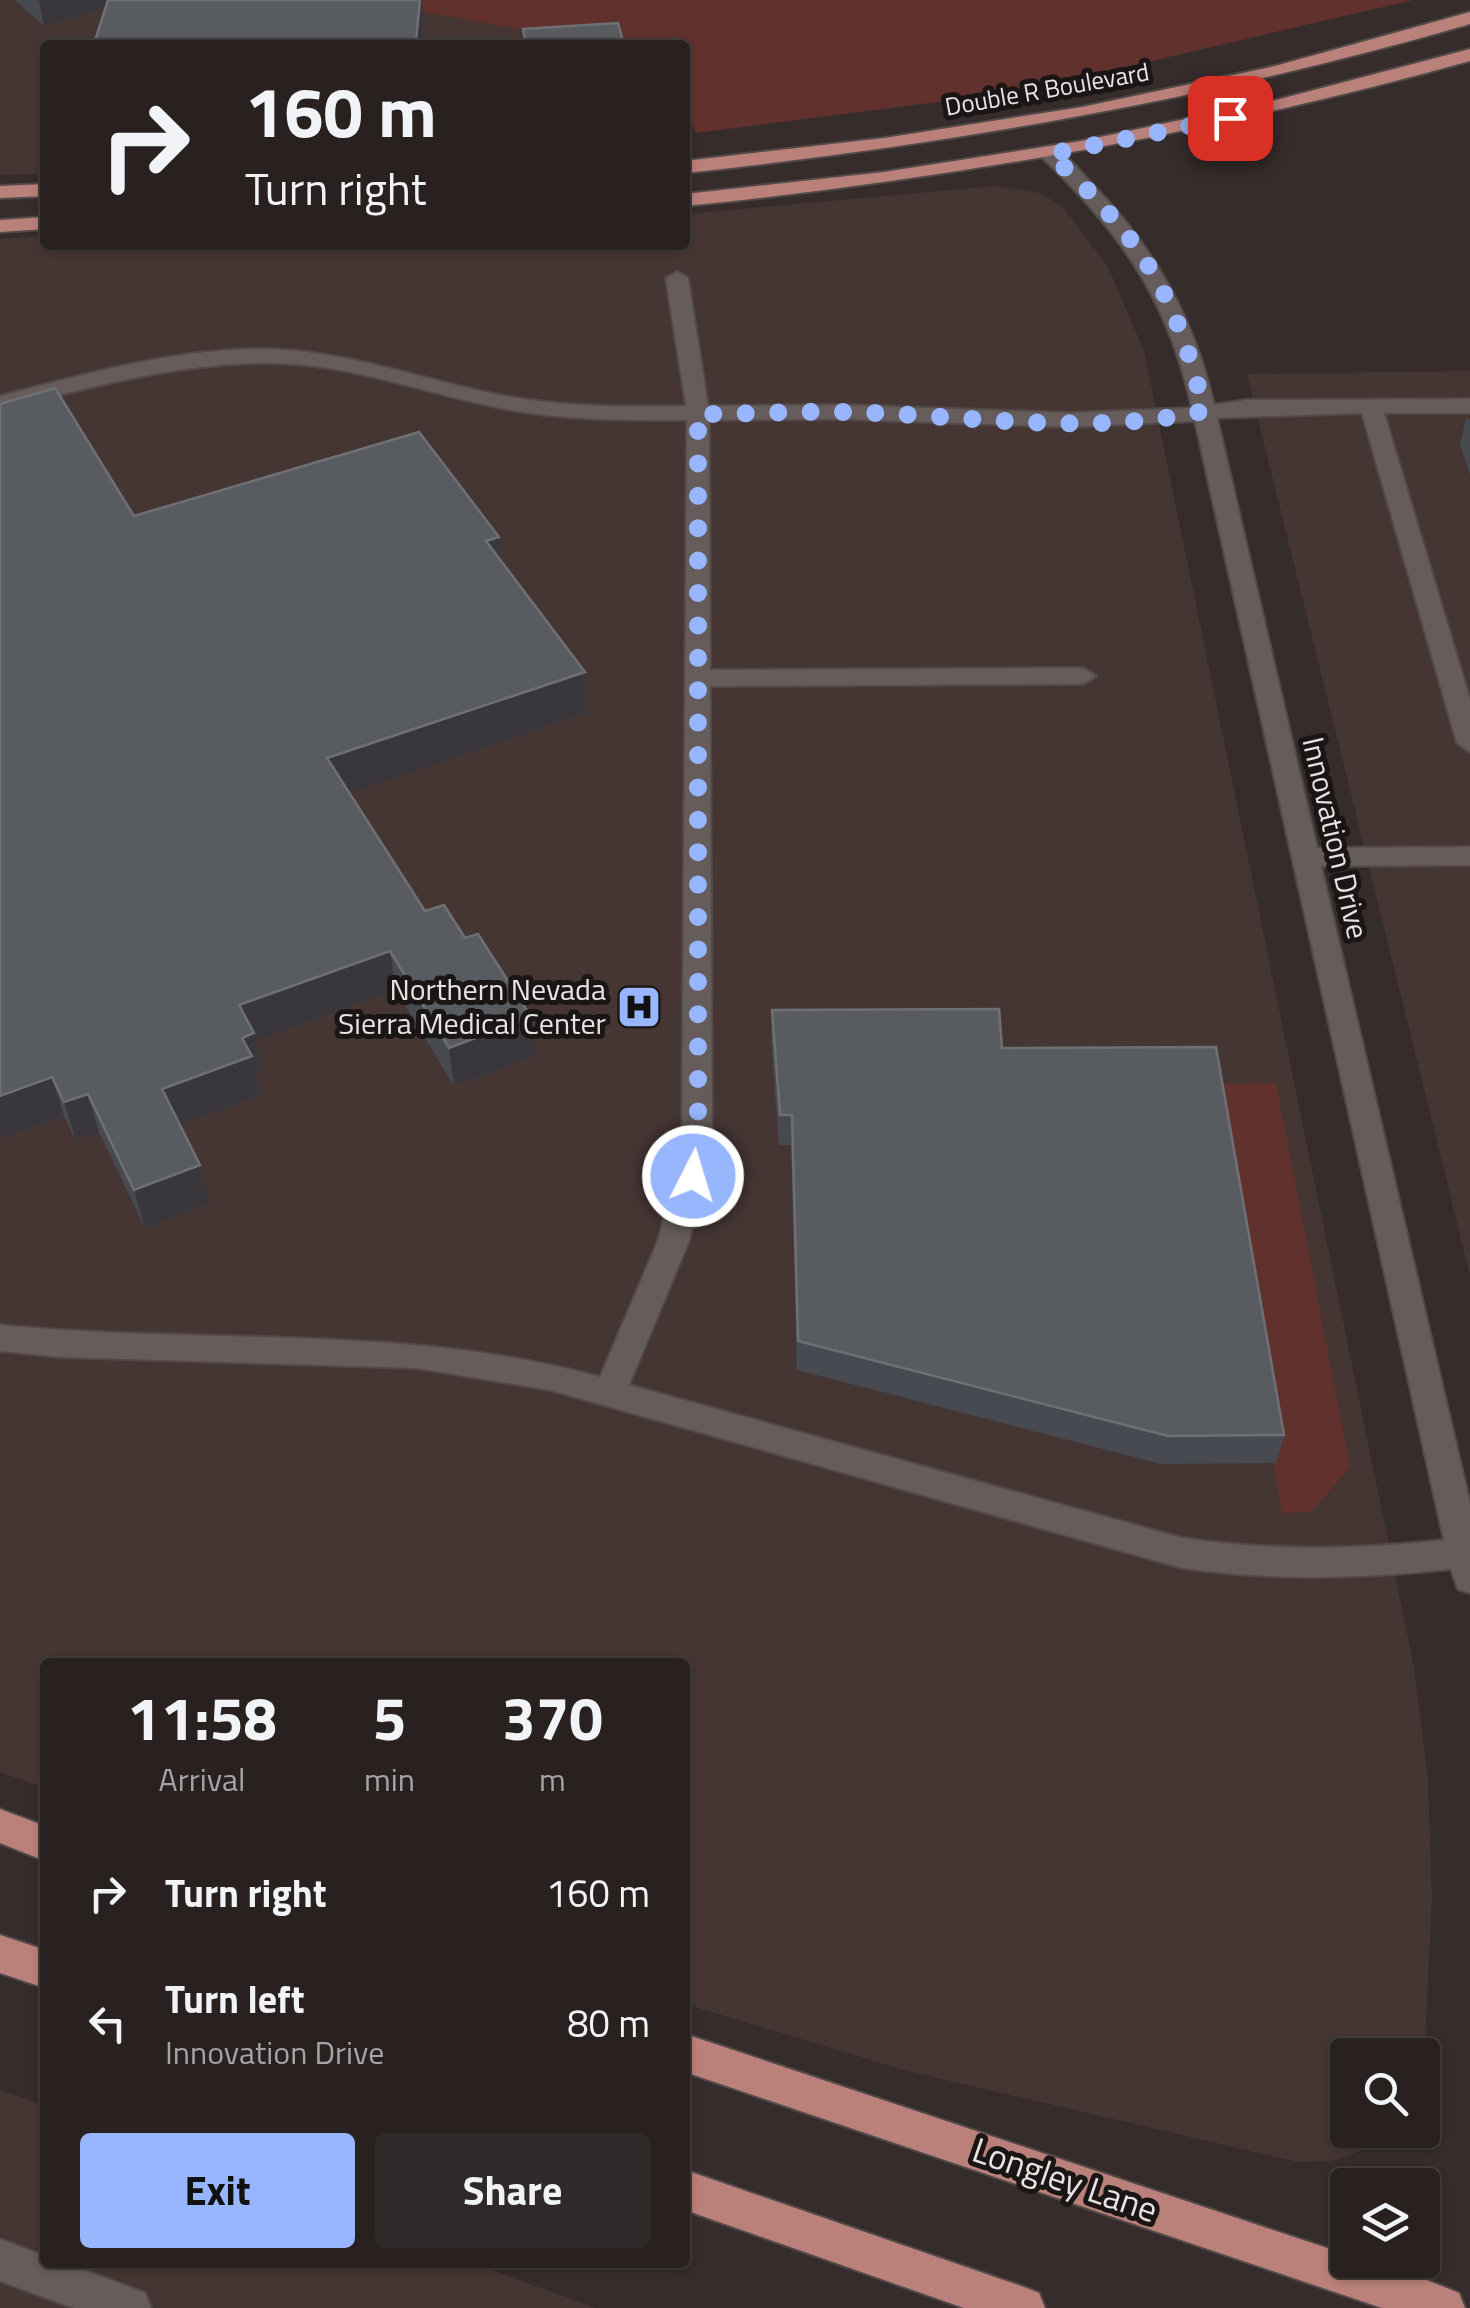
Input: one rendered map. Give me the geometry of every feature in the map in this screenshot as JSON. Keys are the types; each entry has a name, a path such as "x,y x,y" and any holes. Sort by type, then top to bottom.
{"main road":[{"name":"Double R Boulevard","path":"690,166 894,142 1119,106 1312,63 1470,18"},
{"path":"690,199 885,178 1050,154 1248,114 1470,55"},
{"path":"0,192 40,190"},
{"path":"0,226 40,223"},
{"path":"0,1826 40,1842"},
{"path":"0,1954 40,1967"},
{"name":"Longley Lane","path":"690,2055 1444,2308"},
{"path":"690,2192 1024,2308"}],"street":[{"name":"Innovation Drive","path":"1050,154 1128,230 1161,282 1191,354 1468,1560"},
{"path":"609,1393 677,1234 693,1176 698,1115 698,414 677,278"},
{"path":"0,403 142,366 263,356 367,366 547,411 845,412 1070,420 1167,419 1204,411 1470,406"},
{"path":"1371,406 1470,742"},
{"path":"698,678 1083,676"},
{"path":"1307,857 1470,856"},
{"path":"0,1338 432,1357 510,1368 1182,1553 1252,1563 1468,1560"},
{"path":"0,2260 130,2308"}],"shaded area":[{"path":"0,0 353,0 583,40 40,40 40,174 0,175"},
{"path":"353,0 1413,0 1023,91 695,133 690,117 690,40 583,40"},
{"name":"Northern Nevada Sierra Medical Center","path":"996,186 1040,193 1063,207 1108,267 1144,351 1414,1667 1428,1780 1432,1898 1425,2038 1330,2038 1330,2148 1365,2148 1359,2152 1330,2161 1298,2162 907,2071 690,2006 690,1658 40,1658 40,1786 0,1772 0,239 40,236 40,250 690,250 690,214"},
{"path":"1470,371 1470,1275 1247,374"},
{"path":"1276,1083 1350,1467 1311,1512 1282,1513 1210,1085"},
{"path":"0,2090 40,2104 40,2268 486,2268 596,2308 0,2308"}],"building":[{"path":"108,0 420,0 416,40 95,40"},
{"path":"618,23 623,40 525,40 523,29"},
{"path":"55,388 134,516 419,432 499,537 486,541 585,672 327,758 425,911 444,905 465,938 478,934 531,1017 449,1048 390,951 239,1005 254,1033 242,1038 252,1056 162,1089 200,1165 134,1190 88,1094 64,1102 52,1077 0,1096 0,404"},
{"path":"999,1009 1002,1048 1216,1047 1284,1435 1168,1436 798,1341 792,1115 780,1115 772,1010"}],"place":[{"name":"Northern Nevada Sierra Medical Center","path":"639,1007"}],"route":[{"path":"693,1176 698,1115 698,414 845,412 1070,420 1167,419 1204,411 1191,354 1161,282 1128,230 1050,154 1230,118"}]}
